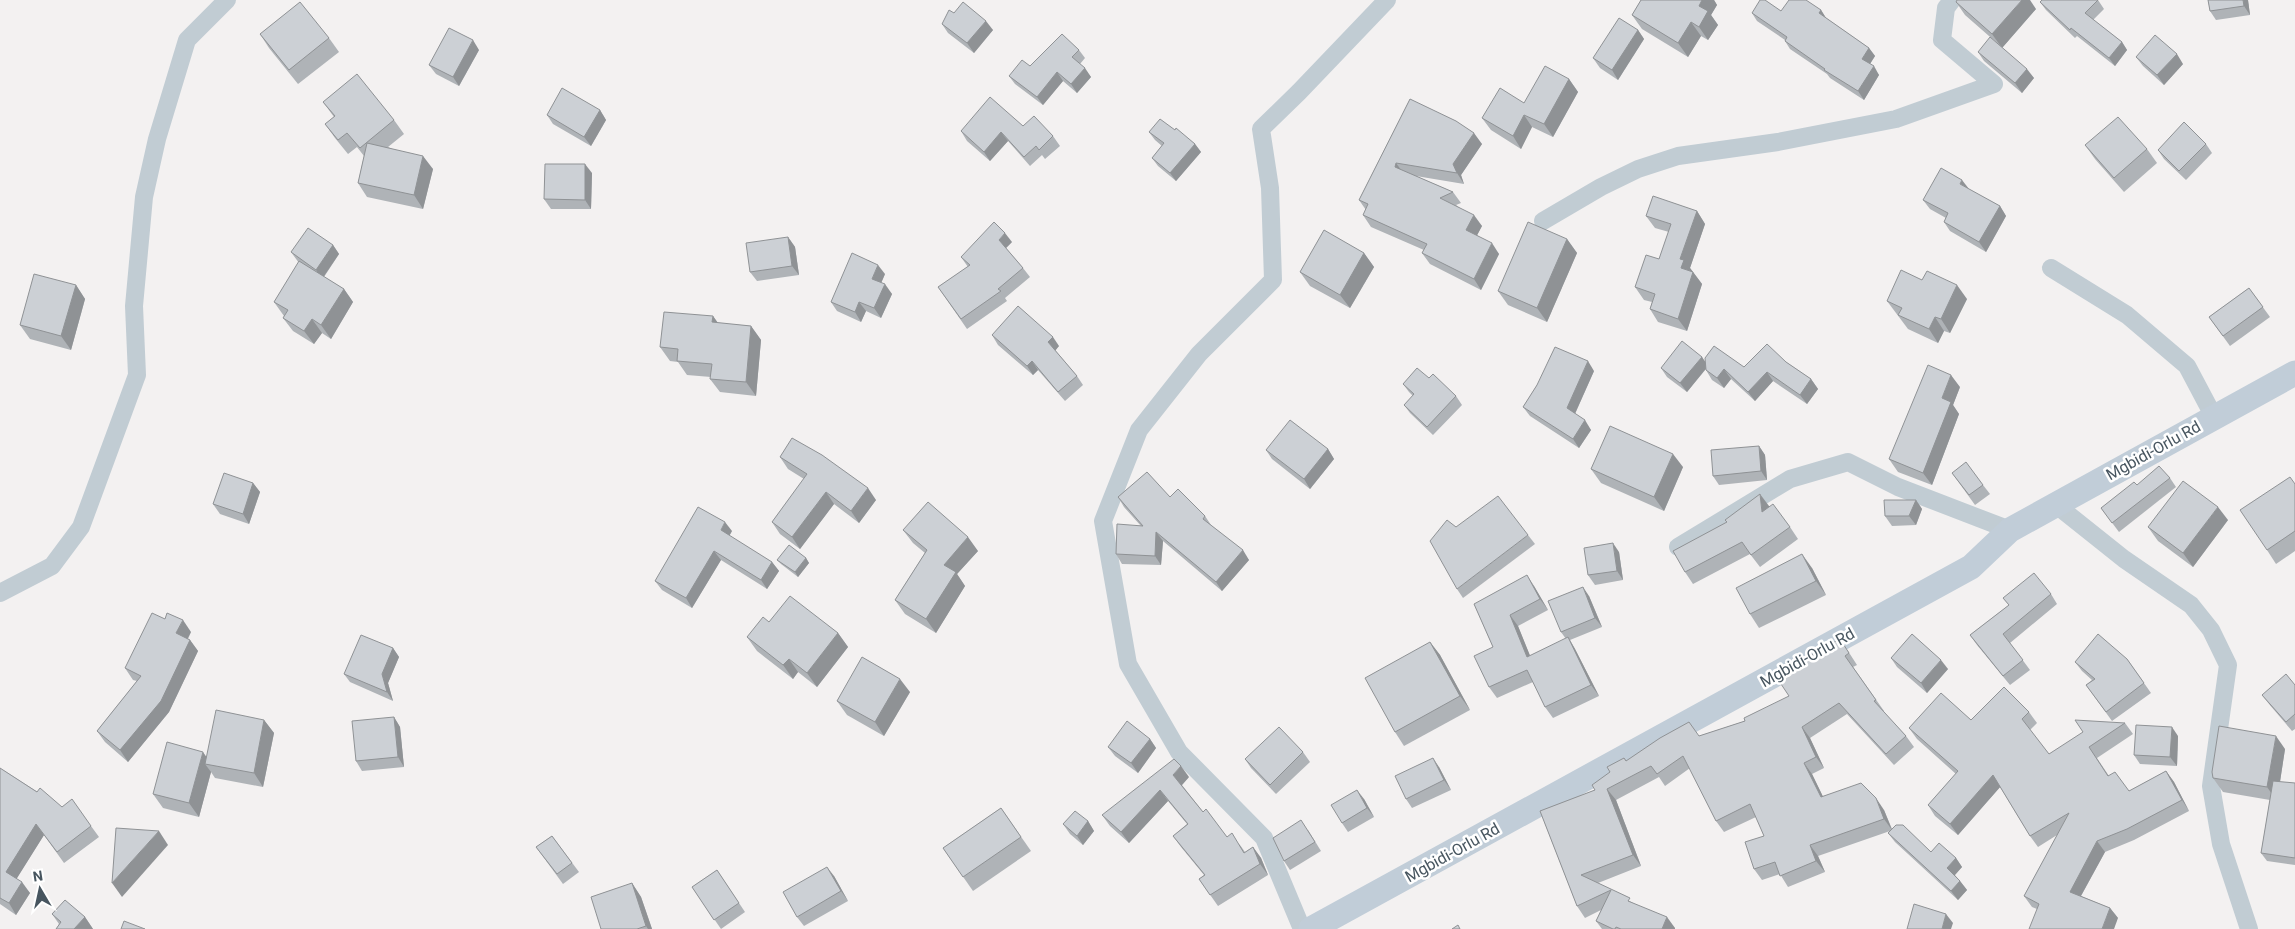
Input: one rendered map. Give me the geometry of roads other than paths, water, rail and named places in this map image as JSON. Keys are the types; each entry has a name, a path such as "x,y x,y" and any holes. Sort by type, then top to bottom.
{"main road":[{"name":"Mgbidi-Orlu Rd","path":"1310,929 1971,567 2010,530 2295,373"}],"street":[{"path":"0,593 52,566 81,527 137,375 134,306 144,197 156,140 187,40 227,0"},
{"path":"1302,929 1264,838 1179,752 1128,664 1103,521 1139,430 1199,354 1273,280 1270,188 1261,129 1387,0"},
{"path":"1543,221 1601,187 1638,169 1678,156 1778,142 1896,119 1994,84 1942,40 1946,8 1952,0"},
{"path":"2052,268 2127,315 2187,366 2214,417"},
{"path":"1678,547 1790,479 1848,462 1898,487 2010,530"},
{"path":"2055,504 2124,558 2191,605 2211,630 2228,665 2211,786 2221,844 2249,929"}]}
